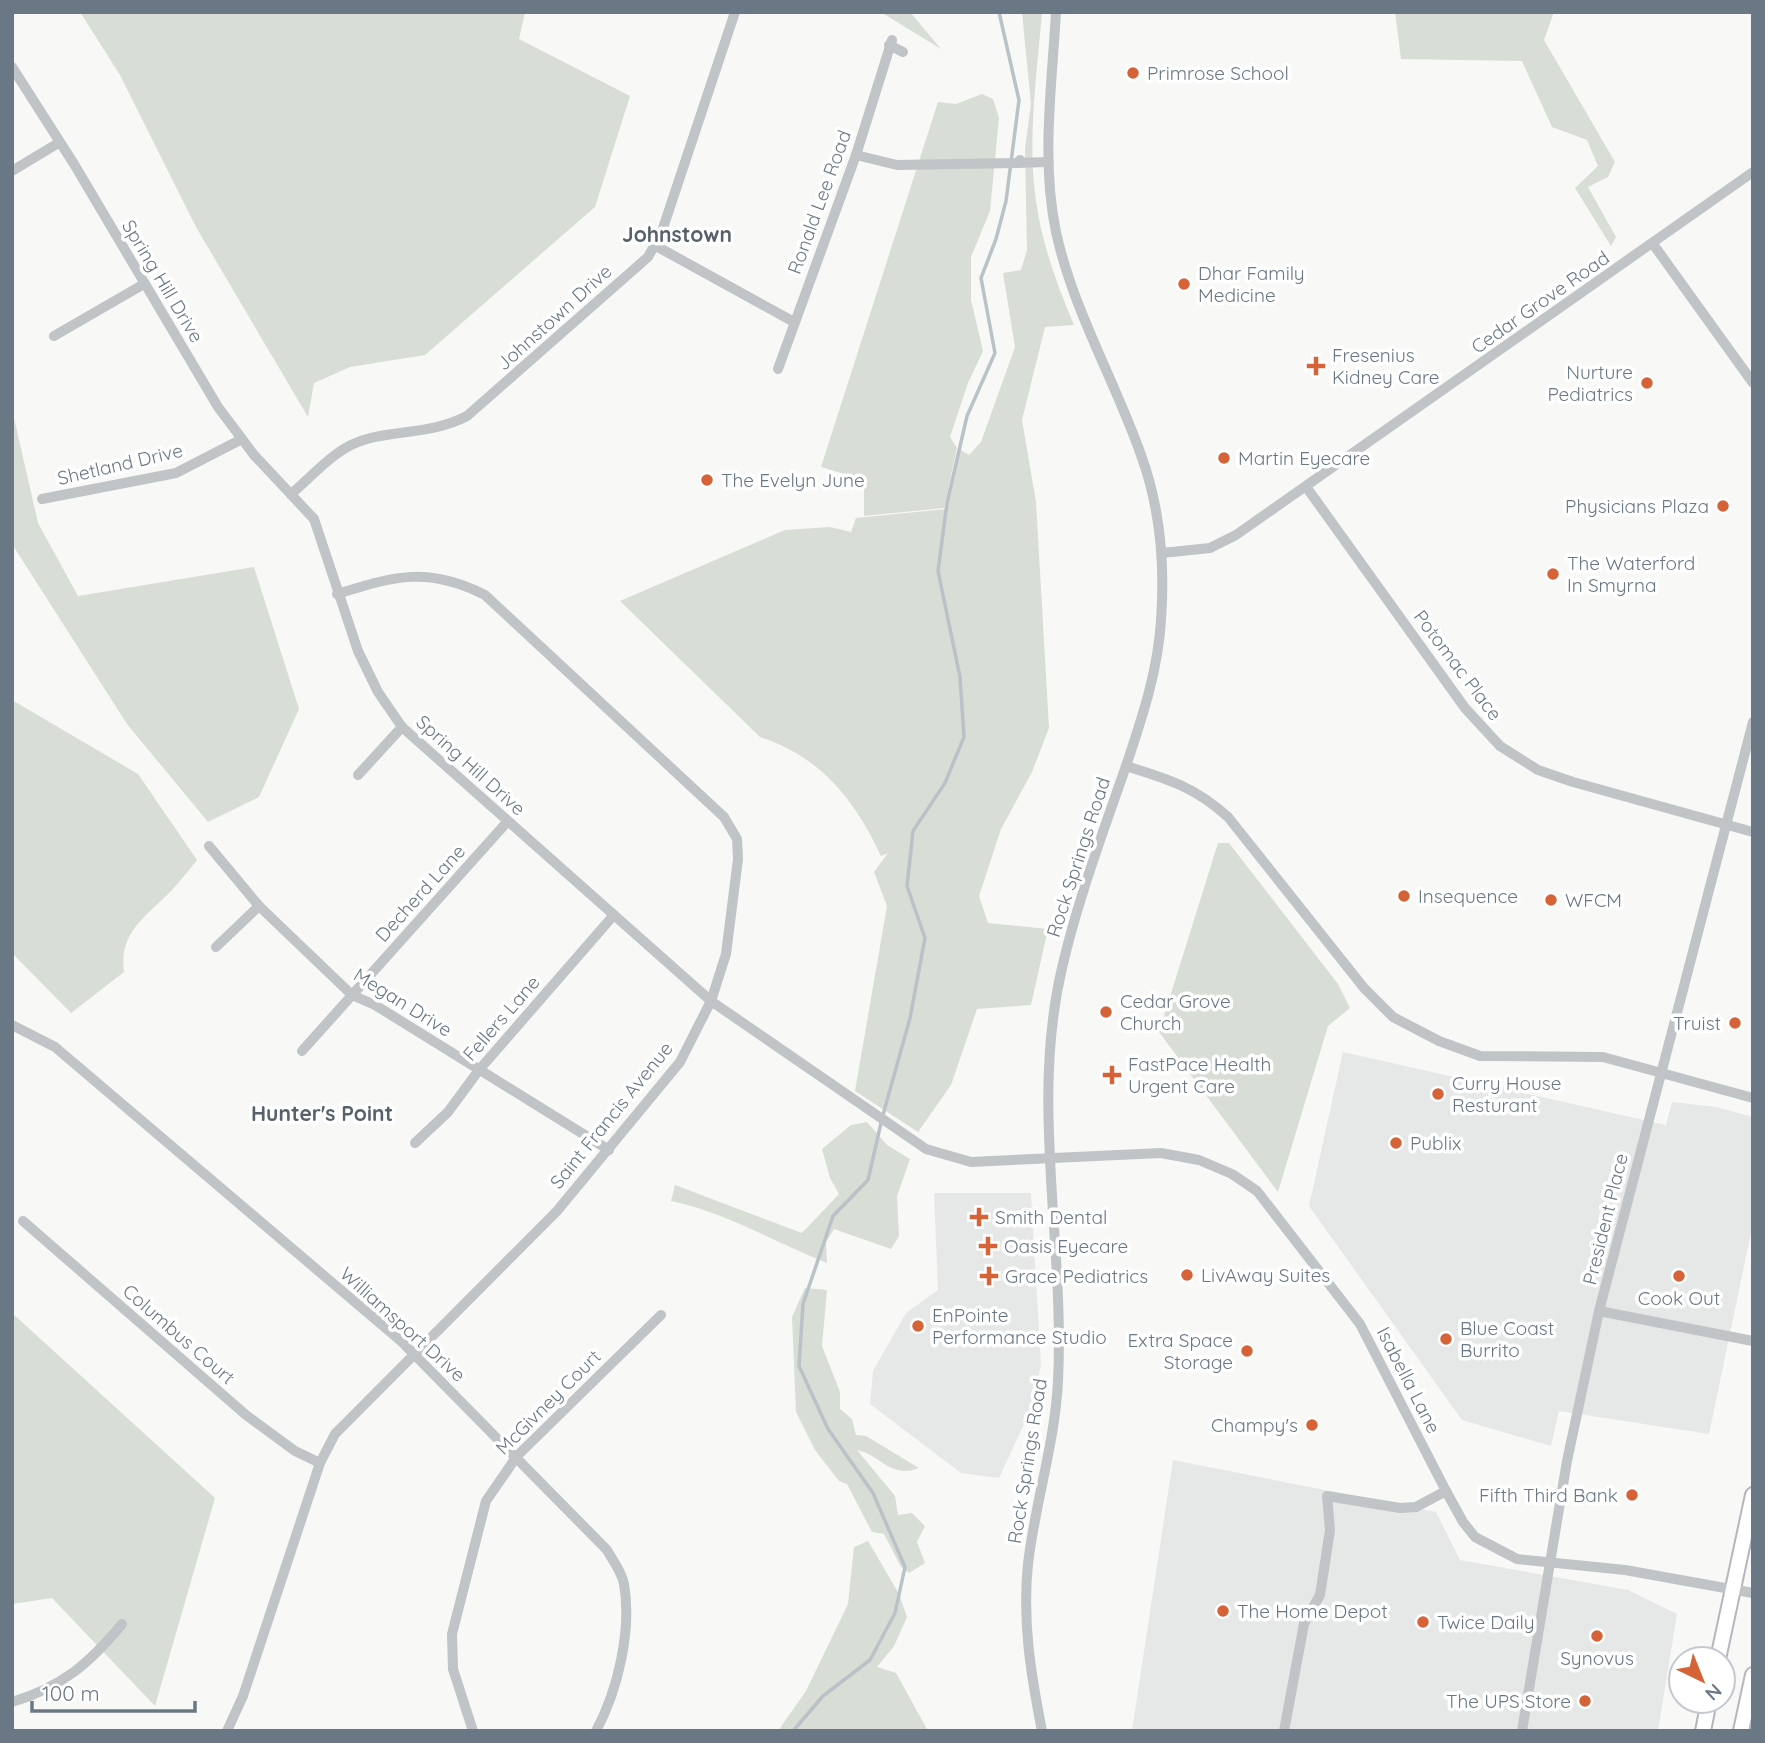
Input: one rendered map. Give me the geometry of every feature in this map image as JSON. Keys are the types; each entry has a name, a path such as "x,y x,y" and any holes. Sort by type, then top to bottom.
{"main road":[{"path":"1721,1645 1753,1495"},
{"path":"1741,1731 1753,1675"}],"street":[{"name":"Johnstown Drive","path":"291,494 350,446 380,437 433,430 467,416 639,265 656,246 735,12"},
{"name":"Rock Springs Road","path":"1042,1731 1027,1643 1025,1609 1028,1563 1058,1383 1049,1160 1048,1090 1052,1026 1061,971 1074,919 1147,704 1156,663 1161,620 1162,553 1154,501 1143,460 1080,306 1056,234 1048,162 1056,12"},
{"name":"Ronald Lee Road","path":"778,369 856,155 891,43 903,52"},
{"name":"Spring Hill Drive","path":"12,67 60,142 218,407 242,439 314,519 337,594 367,670 402,727 711,1002 926,1149 952,1159 971,1162 1049,1160"},
{"path":"12,171 60,142"},
{"path":"856,155 897,165 1048,162"},
{"name":"Cedar Grove Road","path":"1162,553 1210,548 1236,535 1307,488 1753,172"},
{"path":"1653,244 1753,383"},
{"path":"656,246 794,322"},
{"path":"54,336 144,284"},
{"name":"Shetland Drive","path":"42,499 176,473 242,439"},
{"name":"Potomac Place","path":"1307,488 1465,708 1500,746 1538,770 1573,782 1753,832"},
{"name":"Saint Francis Avenue","path":"227,1731 243,1696 320,1463 346,1420 557,1211 680,1062 711,1002 726,954 738,871 737,838 723,816 485,595 451,580 415,575 391,577 337,594"},
{"name":"President Place","path":"1522,1731 1548,1564 1600,1311 1659,1073 1753,722"},
{"path":"358,775 402,727"},
{"path":"1126,765 1174,780 1202,794 1228,817 1364,988 1394,1017 1439,1041 1480,1056 1603,1057 1753,1098"},
{"name":"Decherd Lane","path":"302,1051 507,822"},
{"name":"Megan Drive","path":"209,846 259,905 352,995 374,1005 608,1150"},
{"path":"216,947 259,905"},
{"name":"Fellers Lane","path":"415,1143 448,1112 479,1070 613,916"},
{"name":"Williamsport Drive","path":"12,1025 55,1047 413,1353 607,1550 624,1581 624,1630 611,1697 596,1731"},
{"name":"Isabella Lane","path":"1049,1160 1161,1153 1199,1160 1232,1174 1257,1191 1360,1324 1463,1522 1491,1548 1517,1559 1634,1572 1753,1593"},
{"name":"Columbus Court","path":"23,1221 246,1415 295,1451 320,1463"},
{"path":"1600,1311 1753,1341"},
{"name":"McGivney Court","path":"473,1731 453,1670 452,1634 486,1501 517,1456 661,1315"},
{"path":"1284,1731 1304,1624 1320,1595 1330,1530 1327,1496 1399,1508 1416,1507 1446,1492"},
{"path":"12,1702 57,1684 84,1665 122,1624"}],"shaded area":[{"path":"80,12 525,12 519,39 630,96 595,207 425,355 350,367 314,383 308,417 196,227 120,75"},
{"path":"881,12 910,12 941,49 884,14"},
{"path":"1022,12 1042,12 1034,107 1033,178 1046,249 1074,325 1045,327 1022,420 1036,502 1049,728 1032,772 1001,829 979,896 988,923 1048,929 1031,1005 977,1009 951,1085 918,1132 855,1091 887,906 874,872 888,853 881,856 860,816 818,768 781,745 760,737 620,601 785,530 830,527 851,532 856,518 946,509 959,449 969,455 981,442 1015,347 1003,273 1021,270 1027,250 1025,149 1031,104"},
{"path":"1395,12 1554,12 1544,40 1615,162 1608,177 1588,187 1616,237 1611,246 1575,188 1598,166 1587,140 1552,127 1522,61 1401,59"},
{"path":"982,94 993,99 999,118 990,211 971,257 971,300 983,351 968,383 950,437 957,448 944,508 864,516 864,480 821,467 938,102 956,104"},
{"path":"12,409 38,523 78,596 254,567 299,709 259,797 208,822 127,724 12,544"},
{"path":"12,700 138,774 197,860 130,935 123,958 124,972 71,1013 12,953"},
{"path":"1218,843 1229,843 1338,984 1350,1008 1328,1026 1278,1192 1159,1032"},
{"path":"1343,1052 1666,1125 1672,1102 1716,1107 1753,1117 1753,1223 1709,1434 1559,1411 1551,1446 1462,1420 1309,1206"},
{"path":"867,1122 887,1145 910,1159 897,1196 899,1236 891,1249 834,1229 826,1242 827,1263 731,1220 671,1201 675,1185 802,1233 839,1194 830,1178 822,1149 851,1125"},
{"path":"934,1193 1031,1193 1041,1365 1030,1411 999,1478 961,1473 870,1404 873,1371 906,1313 938,1290"},
{"path":"805,1288 827,1290 822,1346 840,1392 840,1409 852,1419 856,1435 866,1436 919,1468 900,1471 857,1450 895,1496 898,1515 912,1513 925,1526 917,1542 925,1563 909,1573 901,1567 884,1534 872,1532 847,1484 839,1481 815,1450 796,1412 792,1317"},
{"path":"12,1313 215,1498 155,1706 52,1598 12,1604"},
{"path":"1173,1460 1436,1512 1460,1560 1628,1590 1677,1614 1672,1645 1667,1645 1667,1676 1658,1731 1132,1731"},
{"path":"868,1541 899,1594 907,1617 894,1646 877,1667 896,1673 928,1731 778,1731 806,1691 848,1604 854,1547"}],"waterway":[{"path":"883,1115 910,1018 925,938 907,886 913,831 945,783 964,737 960,677 938,571 947,503 967,416 995,353 981,278 996,239 1006,201 1019,100 999,12"},
{"path":"793,1731 823,1696 870,1660 895,1613 905,1567 873,1493 828,1429 799,1366 803,1304 833,1216 868,1180 881,1123"}],"place":[{"name":"Primrose School","path":"1133,73"},
{"name":"Dhar Family Medicine","path":"1184,284"},
{"name":"Fresenius Kidney Care","path":"1316,366"},
{"name":"Nurture Pediatrics","path":"1647,383"},
{"name":"Martin Eyecare","path":"1224,458"},
{"name":"The Evelyn June","path":"707,480"},
{"name":"Physicians Plaza","path":"1723,506"},
{"name":"The Waterford In Smyrna","path":"1553,574"},
{"name":"Insequence","path":"1404,896"},
{"name":"WFCM","path":"1551,900"},
{"name":"Cedar Grove Church","path":"1106,1012"},
{"name":"Truist","path":"1735,1023"},
{"name":"FastPace Health Urgent Care","path":"1112,1075"},
{"name":"Curry House Resturant","path":"1438,1094"},
{"name":"Publix","path":"1396,1143"},
{"name":"Smith Dental","path":"979,1217"},
{"name":"Oasis Eyecare","path":"988,1246"},
{"name":"LivAway Suites","path":"1187,1275"},
{"name":"Grace Pediatrics","path":"989,1276"},
{"name":"Cook Out","path":"1679,1276"},
{"name":"EnPointe Performance Studio","path":"918,1326"},
{"name":"Blue Coast Burrito","path":"1446,1339"},
{"name":"Extra Space Storage","path":"1247,1351"},
{"name":"Champy's","path":"1312,1425"},
{"name":"Fifth Third Bank","path":"1632,1495"},
{"name":"The Home Depot","path":"1223,1611"},
{"name":"Twice Daily","path":"1423,1622"},
{"name":"Synovus","path":"1597,1636"},
{"name":"The UPS Store","path":"1585,1701"}],"district":[{"name":"Johnstown","path":"677,235"},
{"name":"Hunter's Point","path":"322,1114"}]}
